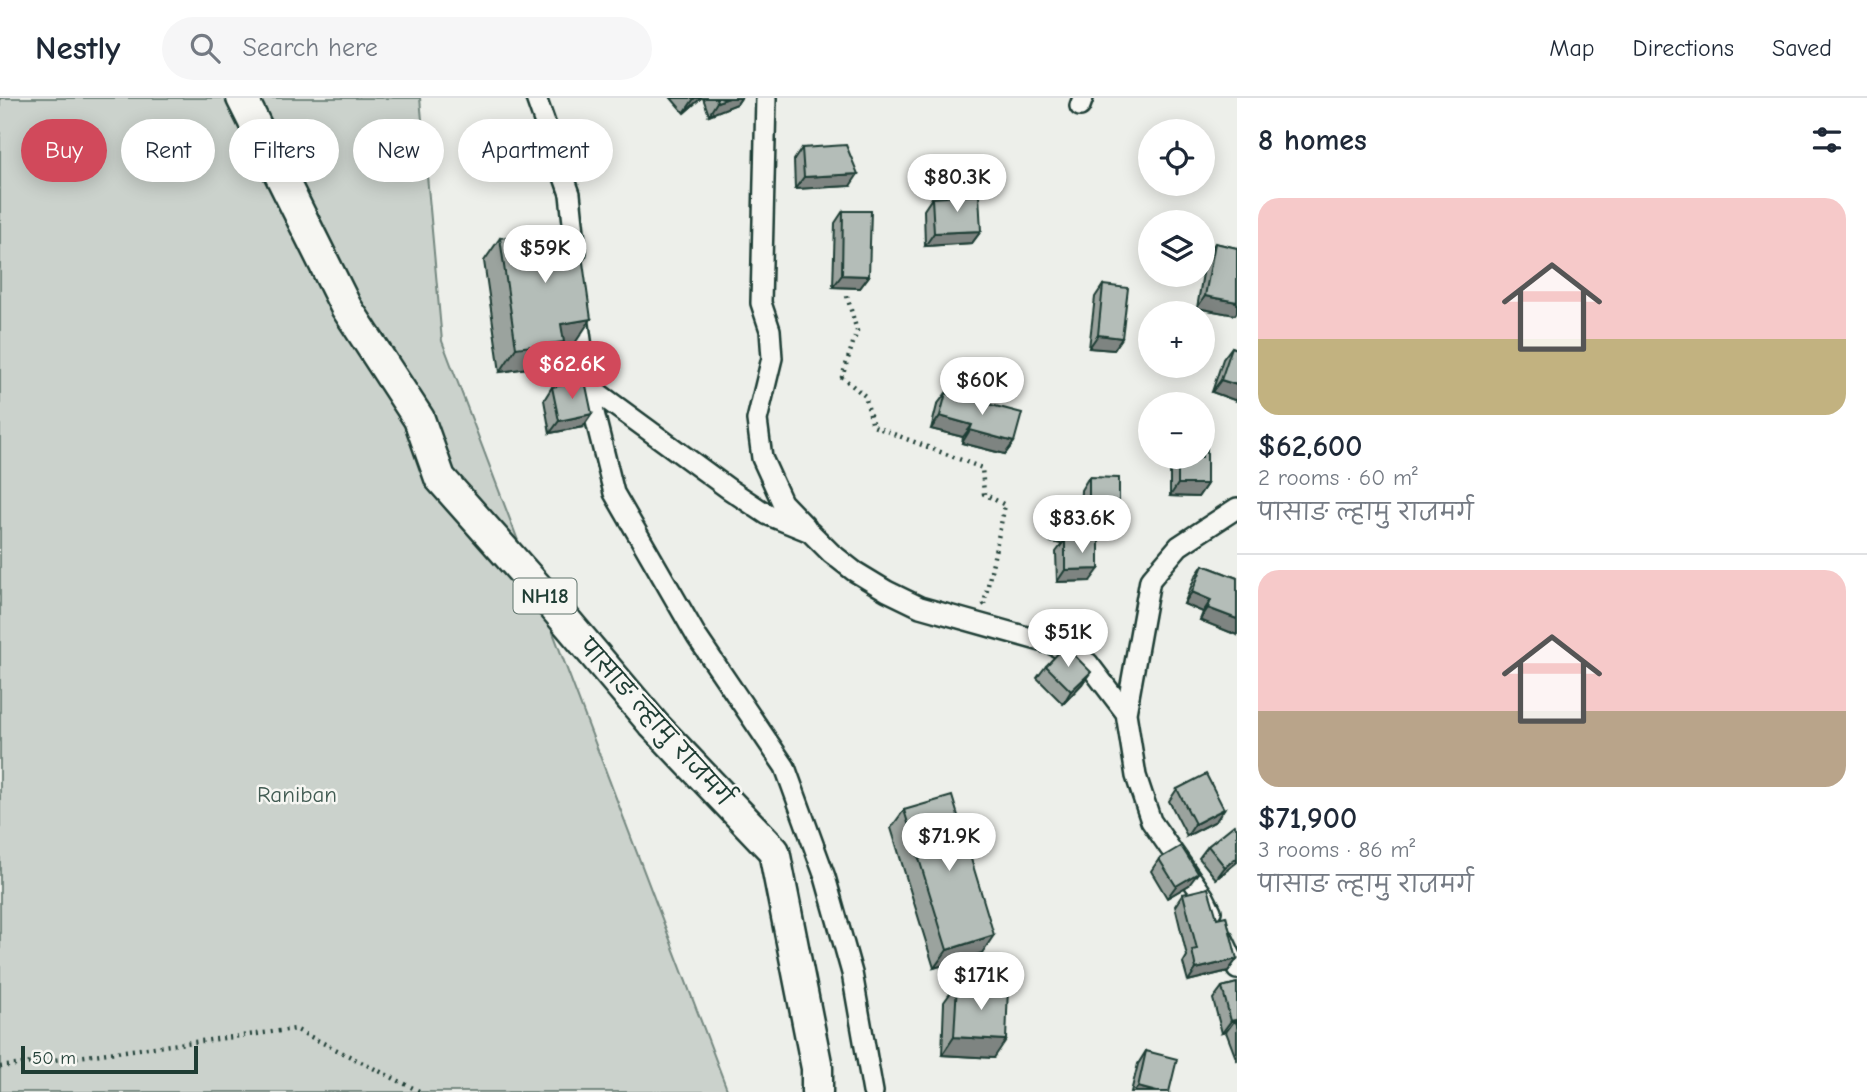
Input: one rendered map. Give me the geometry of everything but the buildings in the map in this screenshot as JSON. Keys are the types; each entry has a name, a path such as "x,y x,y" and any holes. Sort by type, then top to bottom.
{"main road":[{"name":"पासाङ ल्हामु राजमर्ग","path":"242,98 346,307 419,419 440,478 654,725 774,851 817,1069 817,1092"}],"street":[{"path":"536,98 570,194 578,282 577,321 587,385 614,493 697,637 785,767 825,877 852,973 873,1092"},
{"path":"766,98 761,303 770,330 772,358 757,420 762,458 782,502 838,559 887,591 920,607 1052,644 1088,663 1126,713"},
{"path":"587,385 768,515 810,532"},
{"path":"1237,508 1179,546 1150,580 1126,713 1136,776 1151,821 1204,897 1237,969"}],"path":[{"path":"847,296 857,331 842,377 864,396 873,426 982,468 984,494 1005,505 984,604 1007,631"},
{"path":"0,1067 295,1029 421,1092"}],"green space":[{"name":"Raniban","path":"0,98 420,98 422,119 353,119 353,182 428,182 442,341 728,1092 0,1092"}]}
